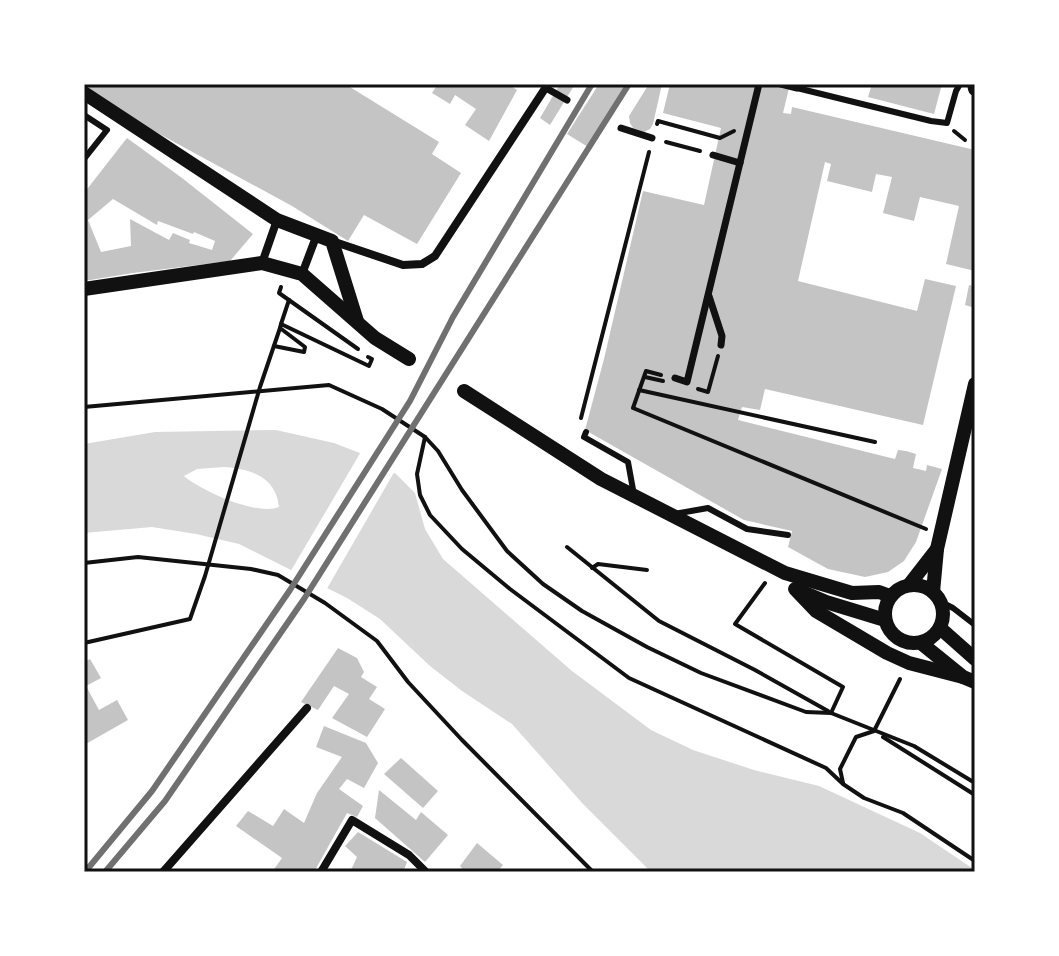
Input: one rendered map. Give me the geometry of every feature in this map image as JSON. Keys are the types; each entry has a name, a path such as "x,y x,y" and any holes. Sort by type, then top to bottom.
{"street":[{"path":"675,378 687,382 759,84"},
{"path":"781,84 798,86"},
{"path":"84,93 277,220 316,237 403,265 422,264 435,256 545,85 567,100"},
{"path":"621,128 652,138"},
{"path":"713,155 740,163"},
{"path":"262,263 277,220"},
{"path":"294,272 316,237"},
{"path":"332,241 357,321"},
{"path":"84,289 262,263 294,272 375,338 409,359"},
{"path":"708,293 722,336 721,345"},
{"path":"937,597 922,586 909,585 890,596 885,620 896,638 921,643 934,636 940,628 944,615 937,597 937,549 975,384"},
{"path":"464,391 601,479 780,571 852,593 879,592 890,596"},
{"path":"909,585 937,549"},
{"path":"780,571 816,611 887,653 909,663 969,680"},
{"path":"795,589 885,620"},
{"path":"940,628 975,659"},
{"path":"921,643 969,680"},
{"path":"163,872 307,708"},
{"path":"321,872 352,820 409,855 426,872"}],"lane":[{"path":"798,86 947,123 960,84"},
{"path":"84,115 107,130 84,159"},
{"path":"585,435 628,462 634,495"},
{"path":"672,514 708,508 747,529 788,535"},
{"path":"937,597 975,625"}],"path":[{"path":"658,121 720,138"},
{"path":"585,435 574,431 581,418 652,138 713,155"},
{"path":"281,326 369,366 372,359 279,293 294,272"},
{"path":"84,643 190,619 289,300"},
{"path":"274,346 304,352 305,347 281,326"},
{"path":"645,377 657,377"},
{"path":"635,402 645,377"},
{"path":"645,377 633,408 926,529"},
{"path":"84,407 329,385 382,409 425,437 507,551 543,584 582,611 701,673 806,712 831,713"},
{"path":"639,390 875,442"},
{"path":"425,437 417,474 420,495 430,515 462,549 510,589 629,678 826,768 864,798 903,813 975,861"},
{"path":"567,547 659,621 831,713 914,746 975,783"},
{"path":"84,563 138,557 251,569 278,575 325,603 377,641 408,682 462,740 593,872"},
{"path":"592,568 598,564 647,570"},
{"path":"780,571 735,624 843,687 831,713"},
{"path":"843,784 840,769 856,737 874,731 909,663"},
{"path":"874,731 975,795"}],"shaded area":[{"path":"276,430 334,443 365,455 396,474 415,493 425,529 443,559 572,671 651,730 693,750 754,770 819,786 920,833 975,872 651,872 583,804 512,724 462,691 380,619 347,598 239,544 152,527 84,533 84,444 155,432","holes":["234,468 252,472 267,481 277,496 279,507 269,509 244,505 216,495 184,476 197,469"]}],"pier":[{"path":"362,450 396,469 325,592 289,574"}],"building":[{"path":"84,84 345,84 439,142 432,154 461,173 417,244 364,215 348,241 292,206 119,112"},
{"path":"438,84 508,84 517,90 489,141 465,125 476,109 455,95 450,104 432,93"},
{"path":"560,84 575,84 550,125 540,118"},
{"path":"599,84 627,84 588,147 567,134"},
{"path":"649,84 662,84 653,124 644,132 633,128 629,116"},
{"path":"670,84 790,84 783,113 791,114 792,107 975,150 975,271 946,264 959,206 920,197 914,221 883,213 892,177 876,174 872,192 827,181 831,164 825,162 798,281 917,311 925,279 956,286 923,425 765,389 760,410 742,407 738,420 895,459 898,450 906,451 916,454 913,468 926,471 927,465 942,469 916,542 904,561 888,572 865,577 828,569 788,547 792,531 744,520 585,430 643,191 704,205 721,128 663,113"},
{"path":"872,84 942,84 934,114 868,97"},
{"path":"127,138 253,234 230,261 84,281 84,193","holes":["113,199 157,225 158,221 215,241 212,250 189,243 190,240 173,233 169,240 130,219 131,246 101,252 88,220"]},
{"path":"969,285 975,286 975,308 965,305"},
{"path":"338,648 357,658 364,672 361,677 377,687 369,699 385,709 367,737 332,718 349,694 334,686 318,710 301,702"},
{"path":"90,659 101,678 86,686 99,710 117,700 128,720 84,745 84,662"},
{"path":"324,726 366,743 378,763 364,788 347,779 339,789 363,806 357,817 347,813 314,872 272,872 282,858 236,826 248,811 273,826 284,809 304,823 317,793 342,757 316,747"},
{"path":"401,758 438,791 423,808 384,774"},
{"path":"379,790 416,820 421,812 448,835 425,862 375,818"},
{"path":"358,832 407,862 403,872 350,872 357,857 345,846"},
{"path":"477,843 503,865 497,872 458,872"}],"railway":[{"path":"85,872 152,791 290,590 410,401 453,317 592,84"},
{"path":"105,872 165,801 304,599 629,84"}]}
